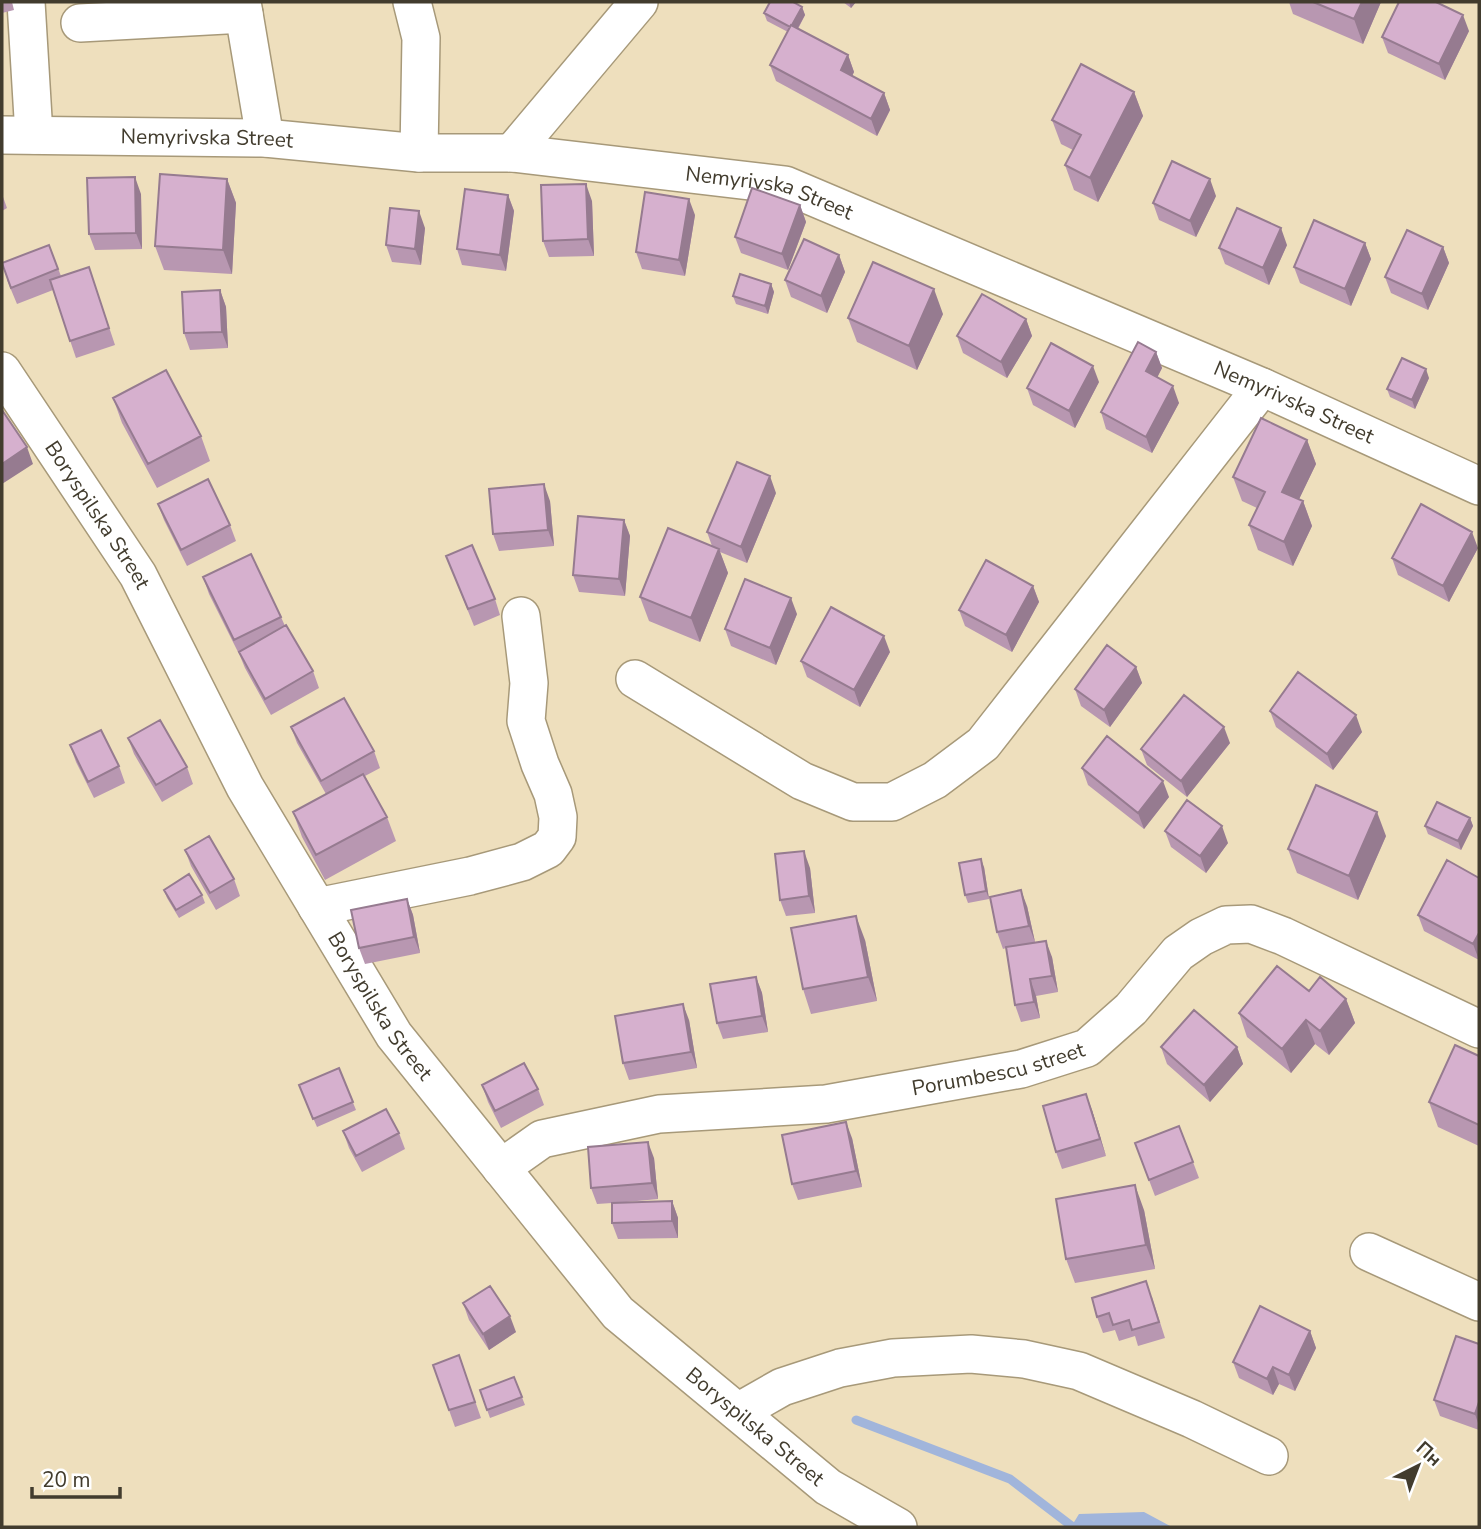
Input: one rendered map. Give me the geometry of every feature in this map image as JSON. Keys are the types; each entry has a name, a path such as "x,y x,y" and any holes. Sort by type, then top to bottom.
{"street":[{"path":"18,135 26,2"},
{"path":"412,2 421,38 419,153"},
{"path":"512,153 639,2"},
{"path":"80,23 243,8 265,138"},
{"name":"Nemyrivska Street","path":"18,135 265,138 419,153 512,153 785,185 1262,387 1479,486"},
{"name":"Boryspilska Street","path":"2,370 138,575 245,787 394,1035 618,1313 828,1487 898,1527"},
{"path":"635,679 802,781 853,802 892,802 936,780 983,744 1262,387"},
{"path":"317,907 470,876 522,862 548,849 557,837 558,817 553,794 526,721 529,683 521,616"},
{"name":"Porumbescu street","path":"501,1168 542,1139 659,1114 826,1104 1021,1069 1087,1048 1131,1009 1178,953 1201,937 1226,925 1251,924 1283,936 1479,1029"},
{"path":"1369,1252 1479,1302"},
{"path":"738,1412 782,1387 840,1368 893,1358 971,1354 1024,1359 1079,1371 1192,1419 1269,1456"}],"water":[{"path":"1144,1512 1172,1527 1071,1527 1079,1514"}],"building":[{"path":"770,2 793,2 802,7 790,27 764,13"},
{"path":"1313,2 1362,2 1354,19"},
{"path":"1399,2 1436,2 1463,15 1439,64 1382,37"},
{"path":"791,25 848,55 841,70 884,93 871,119 770,65"},
{"path":"1081,64 1134,92 1090,178 1065,165 1081,135 1052,120"},
{"path":"1172,161 1210,179 1190,221 1153,203"},
{"path":"160,174 227,179 223,250 155,246"},
{"path":"135,177 136,233 89,234 87,178"},
{"path":"586,184 588,239 543,241 541,185"},
{"path":"752,188 800,205 782,254 735,237"},
{"path":"465,189 508,195 500,255 457,249"},
{"path":"645,192 689,199 679,260 636,252"},
{"path":"390,208 419,211 415,249 386,245"},
{"path":"1237,208 1281,228 1263,268 1219,248"},
{"path":"1314,220 1365,243 1345,289 1294,267"},
{"path":"1407,230 1443,247 1422,294 1385,277"},
{"path":"804,239 839,255 821,296 785,280"},
{"path":"49,245 58,269 11,288 2,263"},
{"path":"873,262 934,289 909,346 848,318"},
{"path":"89,267 109,328 70,341 50,280"},
{"path":"740,274 771,284 765,306 733,296"},
{"path":"220,290 222,332 184,333 182,292"},
{"path":"982,294 1026,319 1001,362 957,336"},
{"path":"1138,342 1156,352 1146,371 1173,386 1146,437 1101,412"},
{"path":"1051,343 1093,366 1069,411 1027,388"},
{"path":"1402,358 1426,369 1412,400 1387,389"},
{"path":"166,370 201,436 148,464 113,398"},
{"path":"2,410 27,447 2,464"},
{"path":"1261,418 1307,440 1282,492 1303,501 1284,542 1249,525 1265,492 1233,477"},
{"path":"737,462 770,476 741,547 707,532"},
{"path":"208,479 230,525 181,550 158,504"},
{"path":"544,484 548,530 493,534 489,489"},
{"path":"1421,504 1472,532 1443,586 1392,558"},
{"path":"578,516 624,520 619,579 573,575"},
{"path":"668,528 719,549 691,618 640,597"},
{"path":"472,545 495,599 468,609 446,556"},
{"path":"251,554 281,617 234,640 203,577"},
{"path":"986,560 1033,586 1006,635 959,610"},
{"path":"745,579 791,598 770,648 725,629"},
{"path":"831,607 884,636 854,690 801,661"},
{"path":"286,625 313,671 265,699 239,652"},
{"path":"1107,645 1136,667 1104,710 1075,689"},
{"path":"1298,672 1356,715 1327,754 1270,711"},
{"path":"1184,695 1224,727 1181,781 1141,749"},
{"path":"344,698 374,751 321,781 291,727"},
{"path":"160,720 187,767 156,785 128,738"},
{"path":"101,730 119,766 88,782 70,745"},
{"path":"1107,736 1163,781 1138,813 1082,768"},
{"path":"363,774 387,817 316,855 293,812"},
{"path":"1316,785 1377,812 1349,876 1288,849"},
{"path":"1187,800 1222,826 1200,856 1165,831"},
{"path":"1437,802 1470,818 1458,841 1425,826"},
{"path":"209,836 234,879 210,893 185,850"},
{"path":"804,851 809,896 780,900 775,854"},
{"path":"981,859 986,891 965,895 959,863"},
{"path":"1447,860 1479,878 1479,933 1473,944 1418,915"},
{"path":"189,874 202,895 176,910 164,890"},
{"path":"1021,890 1029,926 997,932 990,897"},
{"path":"407,899 414,937 359,948 351,910"},
{"path":"856,916 868,977 803,989 791,928"},
{"path":"1046,941 1052,976 1030,979 1034,1002 1015,1005 1006,947"},
{"path":"1277,966 1309,991 1320,977 1346,999 1320,1031 1306,1020 1282,1049 1239,1013"},
{"path":"756,977 762,1016 717,1023 710,984"},
{"path":"683,1004 691,1052 623,1063 615,1016"},
{"path":"1194,1010 1237,1047 1204,1085 1161,1047"},
{"path":"1455,1045 1479,1056 1479,1125 1429,1102"},
{"path":"524,1063 538,1089 495,1111 482,1085"},
{"path":"339,1068 353,1102 313,1119 299,1085"},
{"path":"1086,1094 1100,1139 1056,1152 1043,1106"},
{"path":"386,1109 399,1133 356,1156 343,1131"},
{"path":"846,1122 856,1171 792,1184 782,1135"},
{"path":"1179,1126 1193,1162 1149,1180 1135,1143"},
{"path":"648,1142 652,1183 591,1188 588,1147"},
{"path":"1135,1185 1146,1245 1066,1259 1056,1199"},
{"path":"672,1201 672,1221 612,1223 612,1203"},
{"path":"1146,1281 1159,1322 1132,1330 1129,1320 1113,1325 1109,1313 1097,1317 1092,1298"},
{"path":"490,1286 510,1316 483,1334 463,1303"},
{"path":"1260,1306 1310,1331 1289,1375 1273,1367 1267,1379 1233,1362"},
{"path":"1456,1336 1479,1344 1479,1402 1475,1414 1434,1400"},
{"path":"459,1355 475,1402 449,1410 433,1365"},
{"path":"514,1377 522,1397 487,1410 480,1390"}],"waterway":[{"path":"856,1420 1010,1479 1073,1527"}]}
